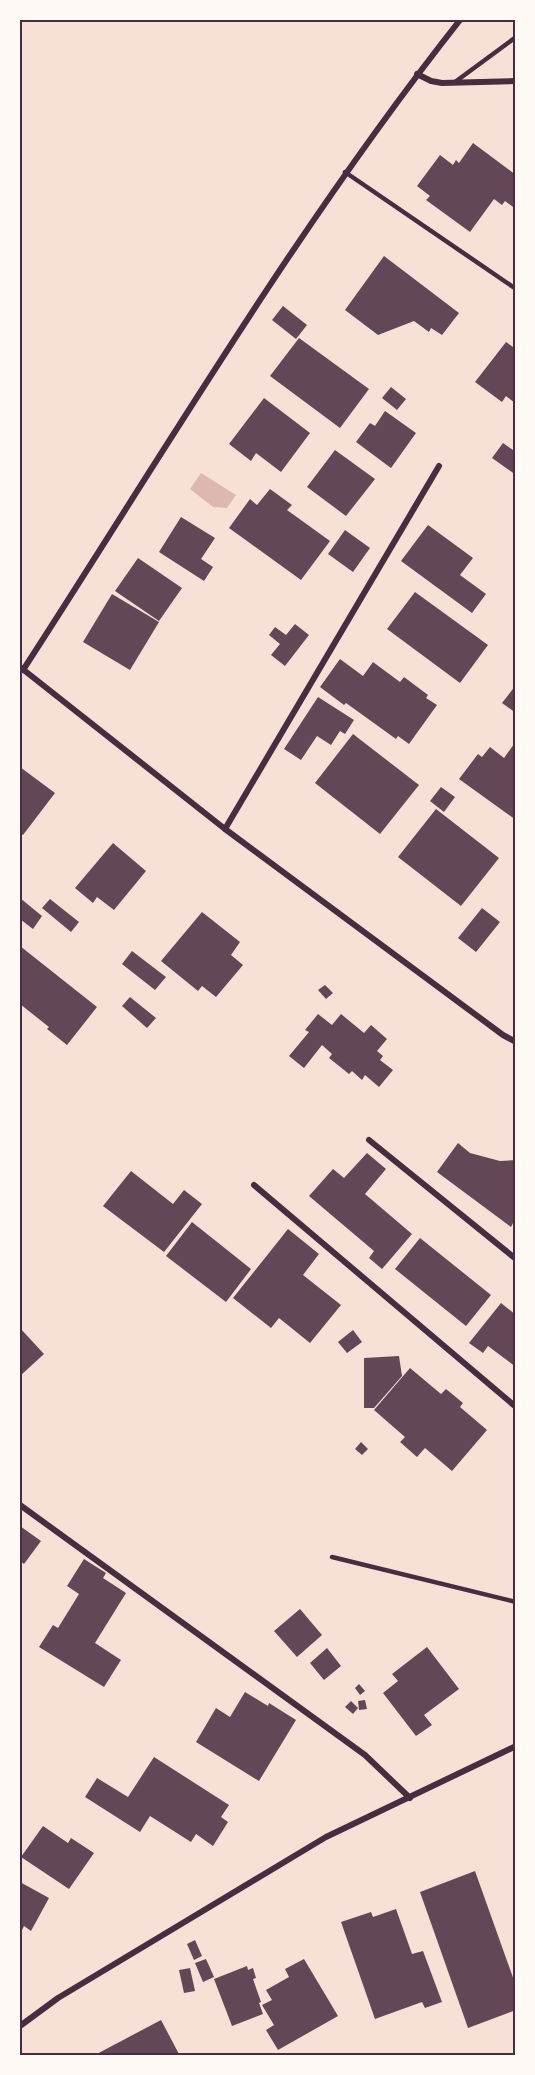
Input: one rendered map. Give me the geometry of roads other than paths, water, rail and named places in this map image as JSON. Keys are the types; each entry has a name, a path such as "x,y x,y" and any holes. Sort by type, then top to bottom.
{"street":[{"path":"460,20 345,172 21,668 225,829 503,1035 516,1042"},
{"path":"417,74 431,81 453,84 516,81"},
{"path":"225,829 439,466"},
{"path":"369,1140 516,1259"},
{"path":"254,1185 516,1407"},
{"path":"20,1505 365,1755 410,1798"},
{"path":"20,2026 58,1998 327,1837 516,1746"}],"lane":[{"path":"453,84 516,37"},
{"path":"345,172 516,289"},
{"path":"332,1557 516,1602"}]}
